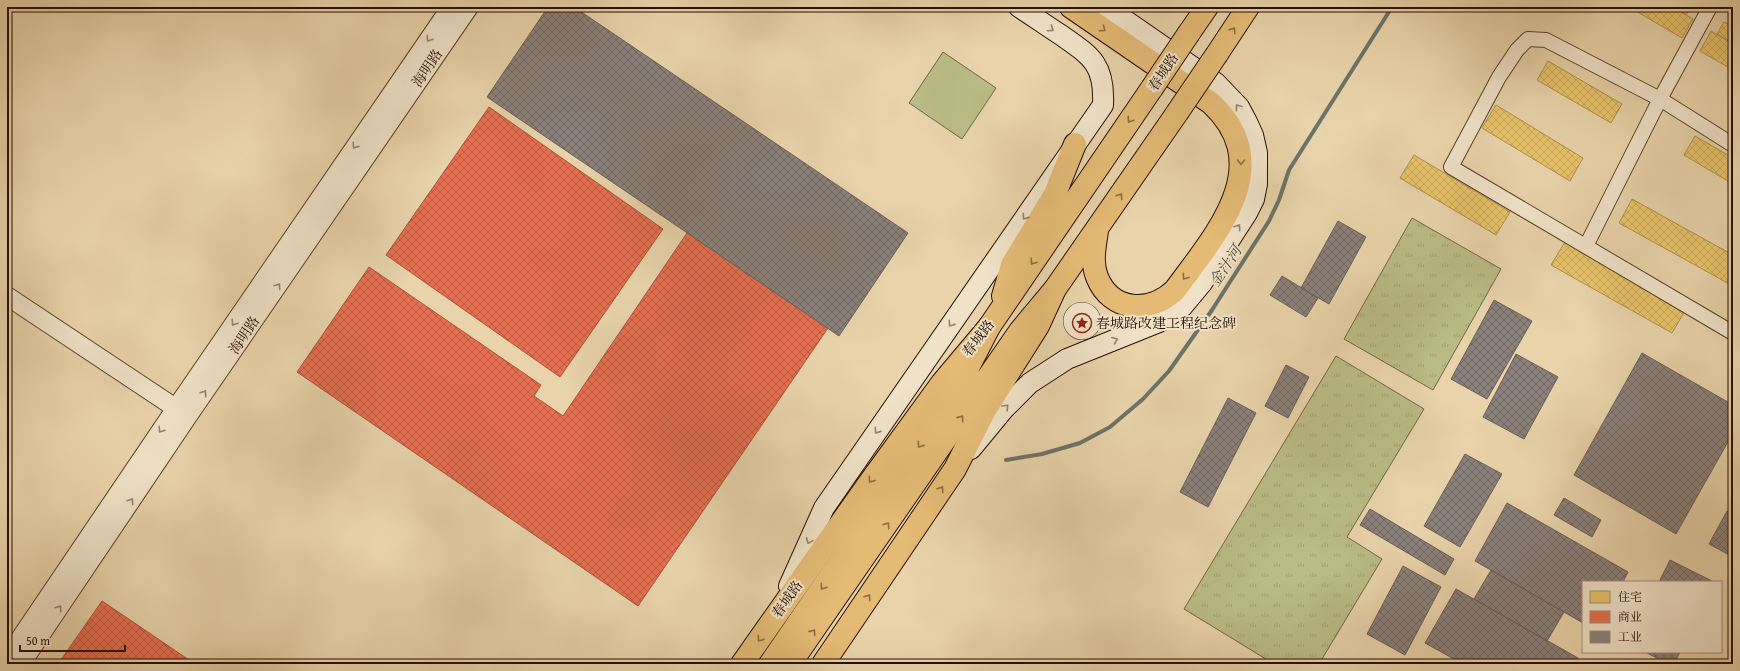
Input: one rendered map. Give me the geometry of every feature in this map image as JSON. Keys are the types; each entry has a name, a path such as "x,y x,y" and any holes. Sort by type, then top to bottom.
{"main road":[{"path":"777,613 824,508 1103,104 1104,90 1098,69 1087,53 1019,7"},
{"path":"1071,7 1211,103 1224,115 1232,128 1238,142 1241,157 1237,191 1220,226 1175,290 1159,303 1150,306 1131,306 1114,298 1107,292 1097,276 1094,267 1098,229"},
{"path":"823,664 954,469 1004,409 1030,383 1067,359 1158,322 1182,307 1202,283 1247,213 1254,199 1257,184 1257,153 1253,135 1239,107 1216,83 1106,7"},
{"name":"春城路","path":"742,664 867,486 942,383 994,320 1207,7"},
{"path":"790,664 1020,331 1055,289 1098,229 1248,7"},
{"path":"770,664 953,397 994,320 1012,264 1055,194 1075,144"},
{"path":"954,469 985,410 1038,326 1055,289"}],"street":[{"name":"海明路","path":"21,664 182,412 451,7"},
{"name":"海明路","path":"7,658 469,7"},
{"path":"1586,246 1660,99 1710,7"},
{"path":"1733,145 1660,99 1546,40 1528,39 1517,50 1499,78 1451,167 1733,333"},
{"path":"7,296 182,412"}],"green space":[{"path":"943,52 996,88 962,139 909,103"},
{"path":"1412,218 1501,269 1433,390 1344,339"},
{"path":"1336,356 1424,409 1347,537 1382,559 1319,664 1274,664 1184,609"}],"building: 住宅":[{"path":"1629,7 1673,7 1693,19 1682,38"},
{"path":"1673,7 1691,7 1686,15"},
{"path":"1724,22 1733,27 1733,44 1717,34"},
{"path":"1711,31 1733,44 1733,70 1700,51"},
{"path":"1548,61 1622,104 1611,123 1537,80"},
{"path":"1496,105 1583,158 1570,181 1482,128"},
{"path":"1695,136 1733,158 1733,184 1684,155"},
{"path":"1414,155 1510,212 1496,235 1400,178"},
{"path":"1632,199 1733,255 1733,286 1619,223"},
{"path":"1565,242 1686,309 1672,333 1551,265"}],"building: 商业":[{"path":"489,107 663,229 560,377 386,255"},
{"path":"687,233 828,328 638,606 297,372 369,267 541,385 534,396 563,416"},
{"path":"102,601 195,664 58,664"}],"building: 工业":[{"path":"548,7 574,7 908,233 839,336 487,97"},
{"path":"1338,221 1366,237 1329,304 1301,288"},
{"path":"1282,276 1318,298 1306,317 1270,295"},
{"path":"1494,300 1532,321 1487,399 1451,379"},
{"path":"1642,353 1733,405 1733,433 1676,534 1574,475"},
{"path":"1516,354 1558,377 1524,439 1483,417"},
{"path":"1286,365 1309,377 1288,418 1265,406"},
{"path":"1228,398 1256,413 1208,507 1180,492"},
{"path":"1465,454 1502,474 1460,547 1424,526"},
{"path":"1564,498 1601,520 1592,537 1554,515"},
{"path":"1507,503 1628,572 1624,581 1582,581 1582,622 1475,561"},
{"path":"1370,509 1454,559 1445,575 1360,525"},
{"path":"1727,511 1733,514 1733,557 1709,544"},
{"path":"1670,560 1712,581 1660,581"},
{"path":"1403,566 1441,587 1405,655 1367,634"},
{"path":"1491,570 1564,612 1547,641 1474,599"},
{"path":"1456,589 1578,658 1574,664 1463,664 1425,643"},
{"path":"1647,653 1680,653 1674,664 1669,664"}],"waterway":[{"name":"金汁河","path":"1006,460 1042,454 1080,443 1110,427 1143,399 1169,371 1212,310 1269,221 1279,200 1289,170 1392,7"}],"place":[{"name":"春城路改建工程纪念碑","path":"1082,323"}]}
